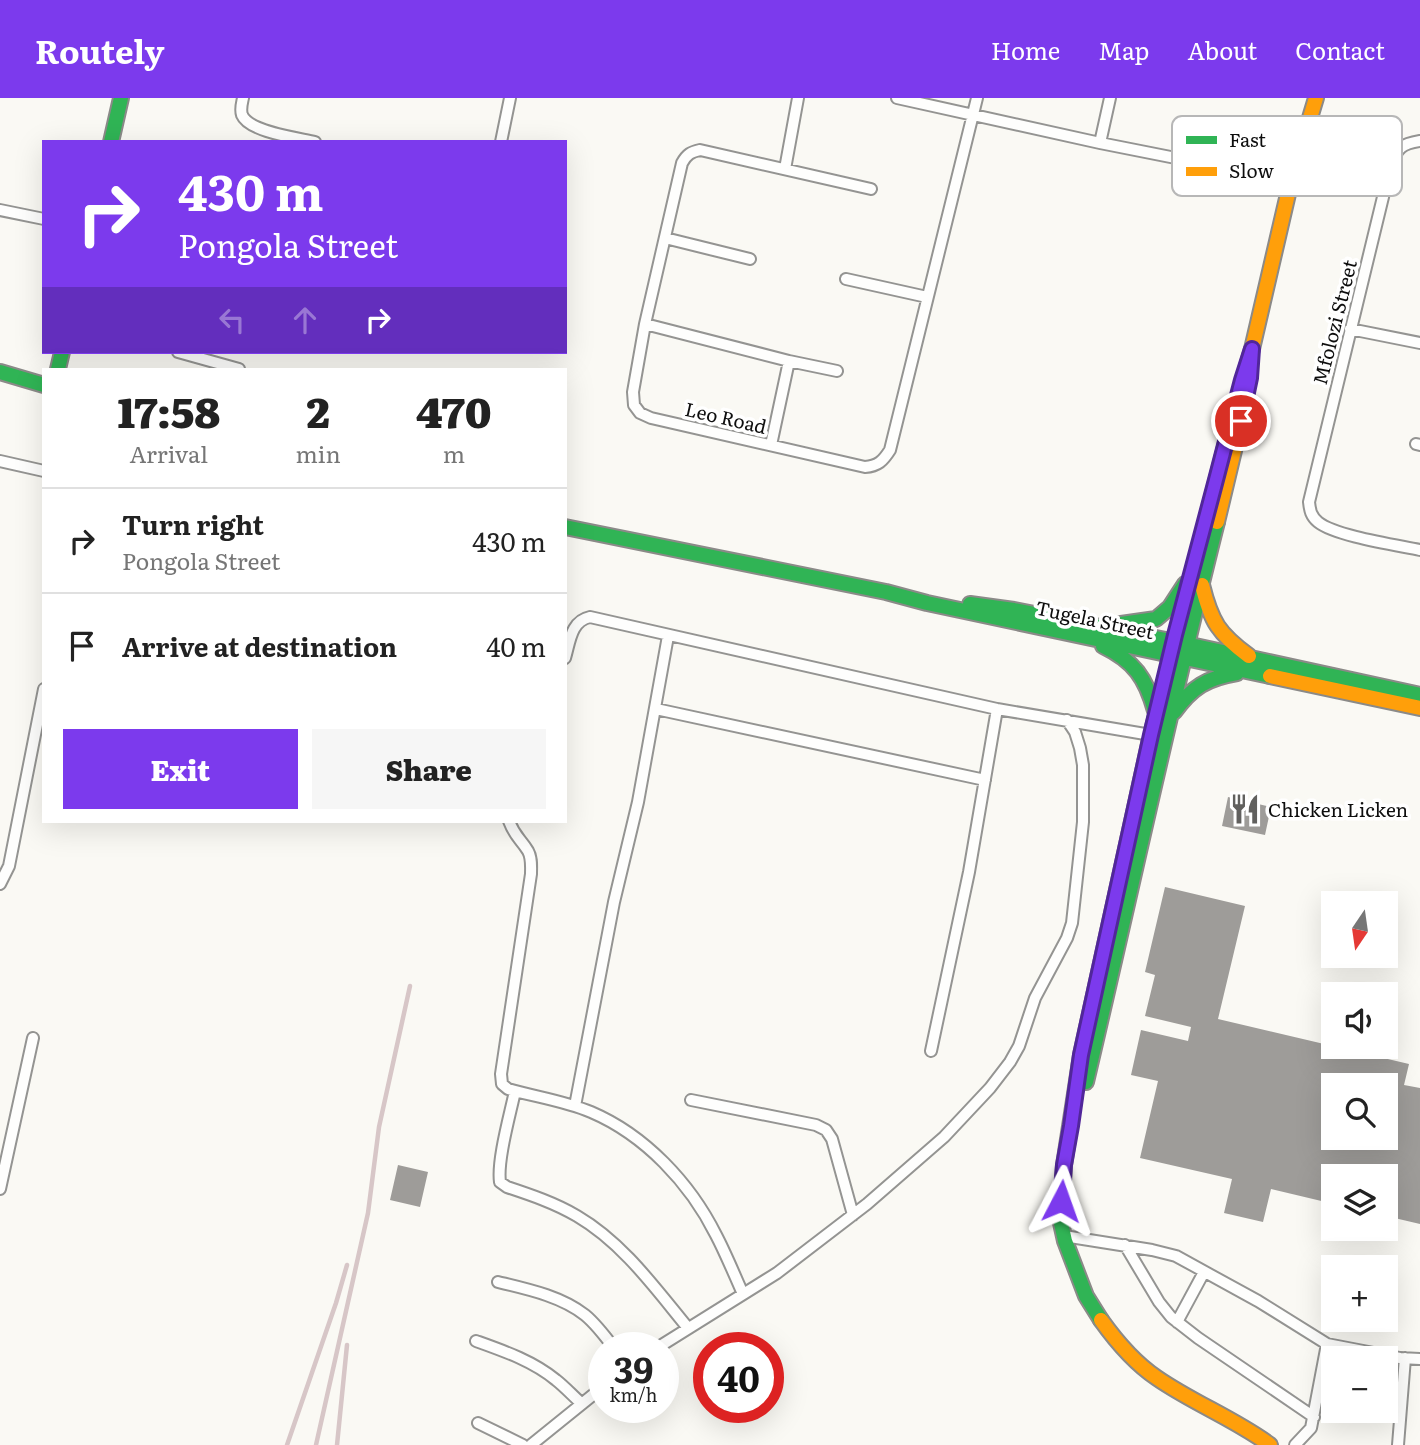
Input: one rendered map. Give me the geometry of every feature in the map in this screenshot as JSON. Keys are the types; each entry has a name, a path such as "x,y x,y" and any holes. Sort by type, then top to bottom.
{"street":[{"path":"111,140 121,98"},
{"path":"243,98 243,116 249,123 259,129 306,140"},
{"path":"501,140 510,98"},
{"path":"785,169 798,98"},
{"path":"897,98 1172,157"},
{"name":"Leo Road","path":"871,189 700,150 692,151 686,156 682,163 645,324 633,392 634,405 639,413 865,467 876,466 884,459 890,450 976,98"},
{"path":"1100,143 1110,98"},
{"path":"1311,116 1317,98"},
{"name":"Mfolozi Street","path":"1402,146 1420,141"},
{"path":"1071,1126 1081,1105 1178,650 1196,578 1233,459 1250,378 1252,349 1288,196"},
{"name":"Mfolozi Street","path":"1383,196 1309,502 1311,515 1335,531 1420,550"},
{"path":"0,210 42,219"},
{"path":"665,238 750,259"},
{"path":"846,279 927,297"},
{"path":"645,324 837,371"},
{"path":"1350,329 1420,343"},
{"path":"185,354 235,368"},
{"path":"771,445 789,361"},
{"path":"0,372 42,384"},
{"path":"0,461 42,471"},
{"name":"Tugela Street","path":"567,527 886,593 1083,637 1178,650 1420,695"},
{"path":"1096,627 1156,619 1196,578"},
{"path":"1196,578 1218,630 1251,665 1199,684 1163,718 1151,735 1081,1055 1064,1165 1061,1223 1073,1265 1086,1296 1125,1350 1155,1377 1270,1445"},
{"name":"Tugela Street","path":"886,593 1014,610 1096,627 1178,650"},
{"path":"567,652 576,625 582,619 590,617 997,709 1151,735"},
{"path":"575,1106 614,902 638,802 668,636"},
{"path":"1083,637 1130,662 1144,678 1163,718"},
{"name":"Tugela Street","path":"1251,665 1420,708"},
{"path":"0,884 9,866 42,701"},
{"path":"656,709 985,780"},
{"path":"931,1051 969,872 997,709"},
{"path":"679,1334 777,1273 853,1215 944,1137 990,1088 1015,1053 1035,998 1067,938 1072,923 1083,822 1083,765 1075,732 1067,720"},
{"path":"510,823 514,834 528,851 531,874 501,1082 504,1087 516,1091 575,1106 609,1121 640,1142 684,1185 715,1233 743,1294"},
{"path":"0,1189 33,1038"},
{"path":"516,1091 502,1154 500,1182 559,1206 593,1226 633,1263 688,1328"},
{"path":"691,1100 816,1125 826,1130 832,1139 853,1215"},
{"path":"1064,1236 1177,1256 1258,1301 1327,1345 1405,1359 1420,1359"},
{"path":"1125,1245 1159,1303 1171,1317 1314,1417"},
{"path":"1177,1322 1204,1272"},
{"path":"498,1282 550,1297 576,1309 601,1332"},
{"path":"476,1341 536,1366 581,1403"},
{"path":"1295,1445 1311,1428 1327,1345"},
{"path":"1398,1445 1405,1359"},
{"path":"531,1445 588,1398"},
{"path":"478,1423 523,1445"}],"building":[{"path":"1228,797 1271,807 1265,835 1222,826"},
{"path":"1165,887 1245,906 1218,1019 1321,1043 1321,1059 1388,1059 1409,1064 1404,1085 1420,1088 1420,1224 1398,1219 1398,1164 1321,1164 1321,1201 1271,1189 1263,1222 1224,1213 1232,1179 1140,1158 1158,1081 1131,1075 1141,1030 1188,1041 1191,1027 1145,1016 1155,975 1145,972"},
{"path":"398,1165 428,1172 420,1207 390,1200"}],"railway":[{"path":"316,1445 368,1213 379,1127 410,986"},
{"path":"287,1445 347,1265"},
{"path":"337,1445 347,1345"}],"traffic: fast":[{"path":"111,140 121,98"},
{"path":"58,368 62,354"},
{"path":"0,372 42,384"},
{"path":"1101,1320 1086,1296 1065,1241 1061,1223 1064,1165 1081,1055 1151,735 1235,408"},
{"path":"1086,1082 1217,522"},
{"path":"567,527 886,592 1270,676"},
{"path":"1114,625 1156,619 1170,607 1185,584"},
{"path":"970,604 1014,610 1186,644 1420,695"},
{"path":"1103,646 1131,664 1143,680 1155,711"},
{"path":"1174,712 1187,696 1201,685 1237,673"}],"traffic: slow":[{"path":"1311,116 1316,98"},
{"path":"1235,408 1252,349 1288,196"},
{"path":"1217,522 1243,413"},
{"path":"1202,585 1209,609 1223,634 1249,656"},
{"path":"1270,676 1420,708"},
{"path":"1101,1320 1127,1352 1149,1372 1270,1445"}],"place":[{"name":"Chicken Licken","path":"1245,809"}],"route":[{"path":"1061,1201 1081,1055 1151,735 1252,349 1250,378 1241,421"}]}
